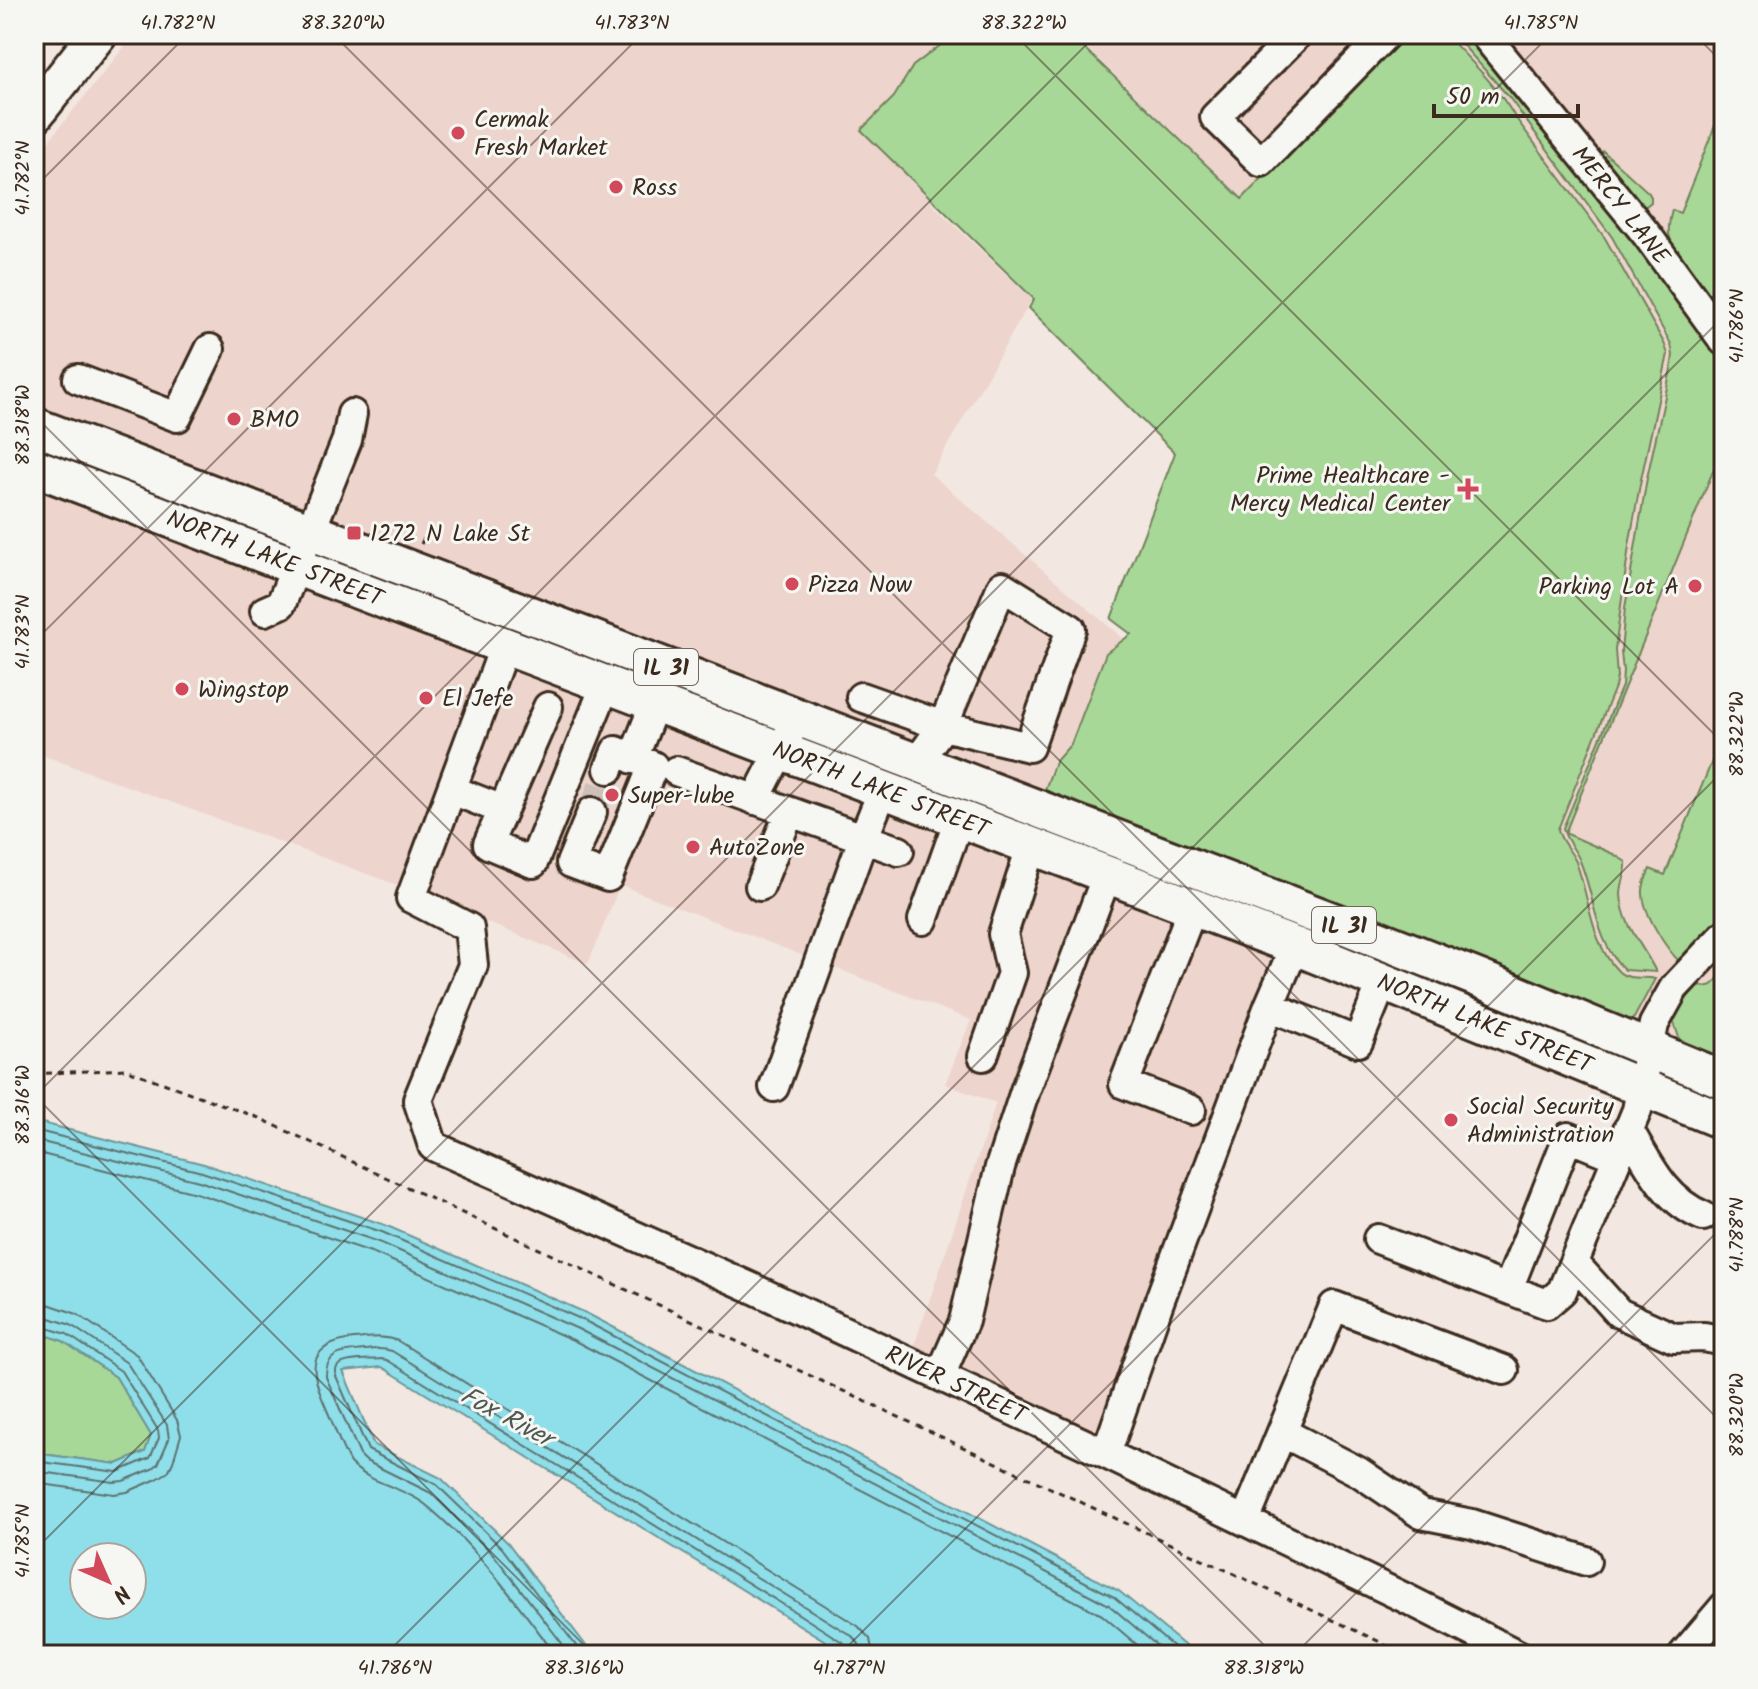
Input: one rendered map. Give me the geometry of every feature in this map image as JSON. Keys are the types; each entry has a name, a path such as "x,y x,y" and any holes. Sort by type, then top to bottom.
{"main road":[{"path":"34,115 98,34"},
{"name":"NORTH LAKE STREET","path":"34,426 1377,938 1724,1080"},
{"name":"NORTH LAKE STREET","path":"38,475 505,645 1295,946 1724,1121"}],"street":[{"path":"1298,34 1215,117 1261,162 1367,40"},
{"name":"MERCY LANE","path":"1484,34 1647,235 1724,341"},
{"path":"78,379 177,417 210,349"},
{"path":"265,611 281,604 347,440 352,414"},
{"path":"861,697 943,726 1029,747 1071,629 1002,586 943,726 917,762"},
{"path":"503,810 452,790 505,645"},
{"path":"548,707 488,844 533,863 606,684"},
{"path":"597,814 571,863 608,877 653,766 622,764 655,703"},
{"path":"755,800 797,717"},
{"path":"676,771 899,851"},
{"name":"RIVER STREET","path":"452,790 411,898 469,928 473,965 418,1100 433,1146 750,1287 940,1376 1518,1655"},
{"path":"774,1087 883,790"},
{"path":"760,886 789,813"},
{"path":"923,920 959,819"},
{"path":"983,1056 1012,973 1003,934 1031,847"},
{"path":"940,1376 964,1321 1000,1167 1025,1091 1107,875"},
{"path":"1191,1110 1124,1084 1193,907"},
{"path":"1378,1239 1547,1304 1562,1291 1637,1110 1654,1024 1674,988 1724,935"},
{"path":"1106,1454 1269,1006 1295,946"},
{"path":"1269,1006 1358,1042 1383,981"},
{"path":"1628,1129 1671,1196 1687,1209 1714,1220"},
{"path":"1508,1289 1568,1137 1617,1157"},
{"path":"1574,1263 1619,1313 1674,1338 1704,1337 1724,1341"},
{"path":"1245,1521 1334,1306 1504,1370"},
{"path":"1282,1432 1359,1472 1421,1514 1472,1524 1586,1561"},
{"path":"1683,1655 1724,1607"}],"path":[{"path":"34,1074 125,1069 259,1118 1380,1642 1402,1655"}],"shaded area":[{"path":"135,34 1724,34 1724,1066 34,413 34,159","holes":["1083,44 1242,198 1281,323 1142,655 931,474 1032,299 931,203"]},
{"path":"34,478 1278,952 1098,1437 913,1349 996,1103 945,1084 971,1020 620,885 588,964 395,884 34,752"}],"green space":[{"name":"Prime Healthcare - Mercy Medical Center","path":"950,34 1095,34 1083,47 1242,199 1401,34 1445,34 1500,95 1605,238 1668,354 1629,546 1615,650 1615,687 1558,829 1576,862 1596,934 1609,960 1623,975 1655,979 1634,1018 1620,1024 1042,798 1055,762 1071,744 1106,653 1131,634 1111,619 1175,453 1029,308 1034,299 861,130 894,97 913,66"},
{"path":"1453,34 1469,34 1637,244 1724,360 1724,444 1565,833 1626,862 1621,891 1625,916 1656,972 1625,970 1615,959 1602,933 1580,861 1566,837 1563,828 1622,686 1625,608 1647,478 1671,369 1671,344 1612,237 1508,96"},
{"path":"1724,103 1724,319 1684,266 1672,244 1669,222 1672,210 1680,213"},
{"path":"1603,151 1649,193 1651,202 1639,206 1598,155"},
{"path":"1724,732 1724,916 1703,942 1680,962 1651,921 1643,888 1650,869 1665,875"},
{"path":"1724,970 1724,1066 1683,1049 1673,1020 1696,984 1710,986"},
{"path":"34,1331 63,1341 116,1377 151,1435 145,1452 117,1464 34,1453"}],"water":[{"name":"Fox River","path":"34,1121 204,1164 385,1225 586,1313 1119,1591 1196,1655 848,1655 382,1367 343,1371 374,1445 441,1478 508,1543 593,1655 34,1655 34,1453 117,1464 145,1452 151,1435 116,1377 63,1341 34,1331"}],"tunnel":[{"path":"592,812 609,769"}],"place":[{"name":"Cermak Fresh Market","path":"458,133"},
{"name":"Ross","path":"616,187"},
{"name":"BMO","path":"234,419"},
{"name":"Prime Healthcare - Mercy Medical Center","path":"1468,489"},
{"name":"1272 N Lake St","path":"354,533"},
{"name":"Pizza Now","path":"792,584"},
{"name":"Parking Lot A","path":"1695,586"},
{"name":"Wingstop","path":"182,689"},
{"name":"El Jefe","path":"426,698"},
{"name":"Super-lube","path":"612,795"},
{"name":"AutoZone","path":"693,847"},
{"name":"Social Security Administration","path":"1451,1120"}]}
